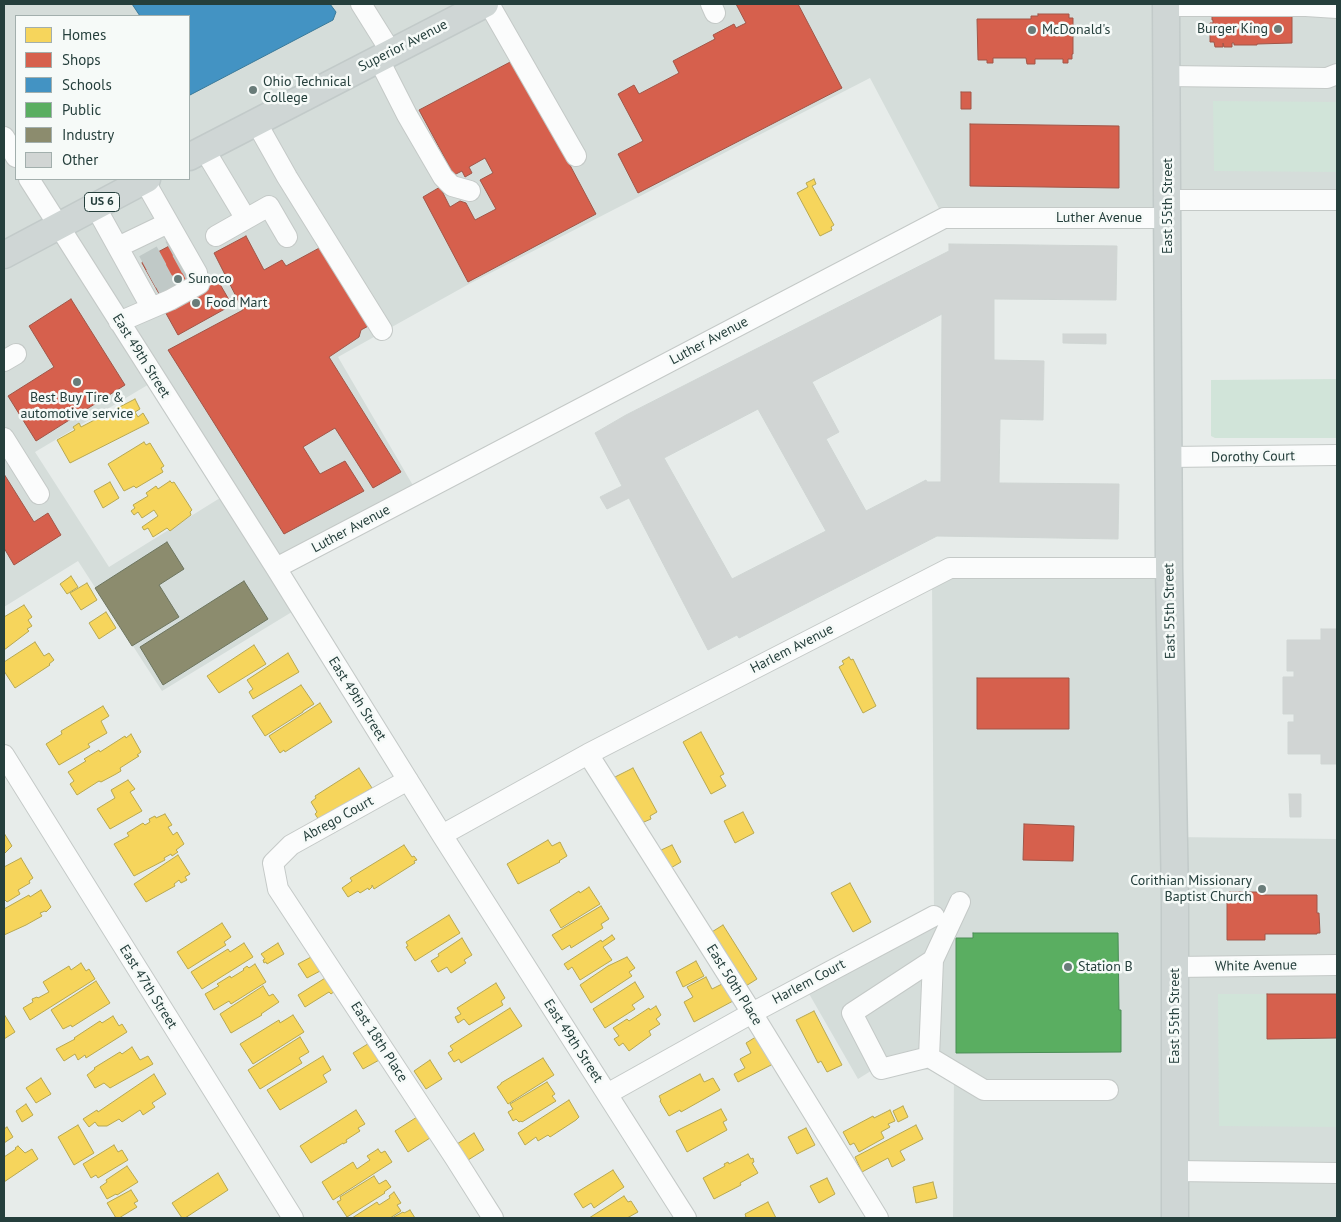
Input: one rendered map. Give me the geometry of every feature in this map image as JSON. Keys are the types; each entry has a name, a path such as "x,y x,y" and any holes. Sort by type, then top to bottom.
{"main road":[{"name":"Superior Avenue","path":"196,153 485,4"},
{"name":"East 55th Street","path":"1166,5 1169,568 1175,967 1175,1218"},
{"name":"US 6","path":"4,255 145,180"}],"street":[{"path":"361,4 408,115 443,177 452,186 470,192"},
{"path":"489,4 576,156"},
{"path":"1166,5 1337,8"},
{"path":"1167,76 1332,76"},
{"path":"256,122 287,177 382,330"},
{"path":"4,137 15,155"},
{"path":"196,153 246,219"},
{"name":"East 49th Street","path":"30,180 276,568 442,835 686,1218"},
{"path":"96,206 118,247 146,286 170,300 199,284 145,180"},
{"name":"Luther Avenue","path":"276,568 944,218 1337,200"},
{"path":"216,236 269,206 287,237"},
{"path":"118,247 168,223"},
{"path":"119,322 146,286"},
{"path":"4,438 39,494"},
{"name":"Dorothy Court","path":"1169,458 1337,456"},
{"name":"Harlem Avenue","path":"442,835 588,754 950,568 1169,568"},
{"name":"East 50th Place","path":"588,754 752,1012 878,1218"},
{"name":"East 47th Street","path":"4,755 293,1218"},
{"name":"Abrego Court","path":"273,863 291,845 408,780"},
{"name":"East 18th Place","path":"273,863 278,889 493,1218"},
{"path":"929,1057 933,960 960,902"},
{"name":"Harlem Court","path":"607,1094 752,1012 934,916"},
{"path":"933,960 852,1012 881,1070 929,1057 984,1090 1108,1090"},
{"name":"White Avenue","path":"1175,967 1337,965"},
{"path":"1175,1171 1337,1173"}],"shaded area":[{"path":"4,4 1337,4 1337,200 1168,200 1168,218 944,218 870,78 469,284 338,357 418,494 277,568 300,607 162,691 78,561 4,607","holes":["156,380 228,493 109,567 35,452"]},
{"path":"1169,568 1174,837 1337,839 1337,1218 953,1218 954,1070 874,1069 858,1079 804,985 934,916 932,577"}],"green space":[{"path":"1213,101 1337,102 1337,172 1214,171"},
{"path":"1337,379 1337,438 1215,438 1211,436 1211,380"},
{"path":"1218,994 1337,994 1337,1127 1219,1126"}],"building: Homes":[{"path":"814,179 816,184 812,186 834,225 831,227 832,230 820,236 797,193 808,187 806,183"},
{"path":"135,399 140,409 135,412 138,417 143,413 149,423 70,463 57,440 75,430 73,427 79,423 81,427"},
{"path":"144,442 146,445 150,443 164,466 161,468 163,472 136,488 134,486 124,491 108,464"},
{"path":"170,481 174,482 192,510 190,512 191,515 170,531 167,528 153,537 148,528 144,530 142,527 158,516 154,510 142,518 138,512 134,515 131,511 135,508 133,505 148,496 146,493 156,486 158,489"},
{"path":"110,482 119,498 103,508 94,491"},
{"path":"71,576 78,587 67,594 60,584"},
{"path":"87,583 97,600 81,610 70,593"},
{"path":"24,605 32,617 28,620 32,626 27,629 29,631 4,650 4,617"},
{"path":"106,612 116,628 99,639 89,623"},
{"path":"35,642 44,656 49,653 54,660 50,665 15,688 4,671 4,662"},
{"path":"254,645 266,664 219,693 207,676"},
{"path":"288,653 299,672 253,699 249,692 253,689 247,680"},
{"path":"849,657 851,660 853,659 876,706 863,713 839,667 844,664 842,661"},
{"path":"301,685 314,704 265,736 252,716"},
{"path":"320,703 332,722 285,752 284,750 280,753 269,736"},
{"path":"103,706 109,716 101,721 107,733 88,744 90,747 59,765 46,744 62,734 61,731"},
{"path":"701,732 724,774 720,776 726,786 711,794 683,742"},
{"path":"131,734 141,752 137,755 139,756 120,768 121,771 101,782 99,781 77,795 70,784 74,781 68,772 86,761 84,759"},
{"path":"359,768 372,788 319,820 311,802 316,798 315,796"},
{"path":"633,768 657,812 650,816 651,819 644,822 642,820 638,822 615,777"},
{"path":"128,780 135,789 130,792 142,811 110,829 97,809 115,798 111,790"},
{"path":"743,812 754,833 735,843 724,821"},
{"path":"165,814 172,825 168,827 173,835 177,832 184,844 172,856 171,854 164,858 165,860 134,876 114,844 129,836 127,833 143,823 145,825 150,822 149,819"},
{"path":"4,833 12,846 4,854"},
{"path":"548,840 552,846 560,842 567,856 560,862 518,884 507,864"},
{"path":"404,845 412,857 414,856 417,860 414,861 415,863 374,889 372,885 369,890 368,888 360,893 358,891 348,897 342,888 352,881 350,878"},
{"path":"672,845 681,862 669,869 659,851"},
{"path":"178,855 190,874 185,877 187,880 181,883 179,880 174,884 175,886 146,902 134,884"},
{"path":"21,858 33,878 29,881 30,883 18,890 20,894 7,902 4,899 4,867"},
{"path":"850,883 871,922 853,932 831,893"},
{"path":"589,887 600,904 561,928 550,910 579,891 580,893"},
{"path":"41,890 51,907 46,912 40,913 42,916 4,935 4,909"},
{"path":"601,906 609,919 601,924 603,928 571,948 570,945 562,950 552,935"},
{"path":"449,915 460,933 415,961 406,947 408,946 406,942"},
{"path":"222,923 231,937 224,942 226,945 188,969 177,952"},
{"path":"723,925 757,979 741,989 707,935"},
{"path":"612,935 615,939 603,947 612,960 580,980 572,967 568,970 564,964"},
{"path":"462,938 472,955 464,960 466,963 451,973 447,967 438,972 431,961"},
{"path":"244,943 253,957 202,989 191,972 228,949 230,952"},
{"path":"278,943 284,954 267,964 266,962 264,963 263,960 265,959 261,954"},
{"path":"313,956 322,970 307,978 298,964"},
{"path":"627,957 635,968 629,972 632,976 591,1003 580,985 608,966"},
{"path":"696,961 704,976 683,987 676,972"},
{"path":"81,963 86,971 89,969 95,979 30,1020 23,1008 33,1002 32,999 49,992 43,982 69,966 71,970"},
{"path":"255,964 266,982 231,1004 229,1001 214,1010 205,994 219,986 217,984 230,976 231,978 247,966 249,968"},
{"path":"330,975 335,991 331,994 329,992 305,1007 298,995"},
{"path":"706,977 712,989 722,984 733,1001 694,1022 684,1002 693,997 687,987"},
{"path":"96,981 110,1003 72,1027 71,1025 63,1029 51,1010"},
{"path":"635,982 644,997 632,1005 635,1009 605,1028 593,1009"},
{"path":"496,983 505,998 501,1001 503,1005 469,1025 464,1019 458,1023 455,1017 461,1014 457,1008"},
{"path":"263,986 269,996 273,994 279,1002 262,1015 231,1033 220,1014"},
{"path":"656,1006 661,1015 656,1019 660,1024 649,1031 651,1035 629,1051 623,1043 619,1046 614,1039 619,1036 613,1028 627,1019 629,1021 649,1008 650,1010"},
{"path":"510,1008 522,1026 461,1063 459,1059 454,1062 448,1053 453,1050 450,1046"},
{"path":"814,1011 842,1065 827,1072 821,1061 818,1063 796,1020"},
{"path":"4,1014 15,1032 4,1039"},
{"path":"293,1015 304,1032 253,1064 240,1044 279,1020 280,1023"},
{"path":"113,1016 119,1026 122,1024 127,1032 86,1058 85,1055 78,1060 75,1054 64,1061 56,1049 75,1039 100,1021 102,1023"},
{"path":"759,1035 775,1063 738,1082 734,1074 745,1068 740,1059 751,1053 746,1043"},
{"path":"300,1037 309,1052 299,1058 302,1063 260,1089 248,1070"},
{"path":"371,1042 381,1059 363,1069 353,1053"},
{"path":"132,1047 140,1060 148,1056 153,1064 110,1088 104,1083 95,1088 87,1075 94,1068"},
{"path":"323,1056 331,1070 323,1075 327,1082 280,1110 267,1090"},
{"path":"543,1058 554,1075 508,1104 497,1087"},
{"path":"430,1060 442,1079 426,1089 414,1071"},
{"path":"154,1074 166,1094 152,1103 155,1107 143,1115 140,1110 122,1122 119,1119 107,1126 98,1126 95,1122 89,1127 83,1119 97,1110 98,1112"},
{"path":"700,1074 704,1082 713,1078 720,1090 681,1112 680,1110 669,1116 659,1096"},
{"path":"41,1078 51,1094 36,1103 26,1088"},
{"path":"547,1082 555,1094 552,1096 556,1101 522,1122 516,1119 513,1121 508,1112 513,1109 510,1104"},
{"path":"569,1100 579,1117 550,1137 548,1135 538,1141 536,1137 525,1145 518,1133"},
{"path":"26,1104 33,1115 22,1122 16,1111"},
{"path":"903,1106 908,1117 898,1122 893,1111"},
{"path":"721,1109 727,1120 723,1122 727,1130 687,1152 676,1131"},
{"path":"356,1110 365,1124 358,1128 360,1131 346,1140 347,1142 311,1163 300,1146"},
{"path":"890,1110 895,1121 888,1124 890,1127 881,1132 884,1138 859,1152 854,1143 850,1145 843,1132 873,1116 874,1118"},
{"path":"417,1117 430,1138 408,1152 395,1131"},
{"path":"78,1125 94,1153 74,1165 58,1137"},
{"path":"916,1125 923,1139 900,1151 905,1160 892,1167 888,1158 862,1172 855,1157"},
{"path":"7,1127 13,1137 4,1143 4,1129"},
{"path":"806,1128 815,1145 797,1154 788,1137"},
{"path":"474,1133 484,1150 468,1160 457,1144"},
{"path":"114,1145 118,1152 122,1150 128,1160 98,1178 96,1175 91,1178 83,1164"},
{"path":"18,1146 25,1153 32,1149 38,1159 4,1182 4,1157"},
{"path":"378,1149 381,1153 385,1151 392,1162 333,1200 322,1182 353,1162 357,1169 370,1160 367,1156"},
{"path":"748,1154 751,1159 753,1158 754,1162 752,1163 758,1173 740,1183 741,1185 714,1199 703,1178 725,1166 724,1164 728,1162 729,1164"},
{"path":"127,1166 138,1182 107,1199 100,1187 107,1182 106,1180"},
{"path":"613,1170 624,1187 594,1208 591,1203 583,1208 574,1194"},
{"path":"218,1173 228,1190 185,1218 182,1218 172,1203"},
{"path":"374,1176 379,1184 386,1180 391,1187 385,1193 347,1217 337,1202 341,1200 340,1197"},
{"path":"827,1178 835,1194 819,1203 810,1186"},
{"path":"933,1182 937,1198 916,1203 913,1187"},
{"path":"131,1190 138,1201 134,1203 137,1207 116,1218 107,1203"},
{"path":"394,1192 401,1203 397,1205 401,1211 390,1218 352,1218 377,1202 379,1205 390,1198 389,1196"},
{"path":"624,1196 628,1202 631,1201 638,1212 627,1218 589,1218"},
{"path":"768,1202 776,1218 742,1218 746,1217 745,1214"},
{"path":"410,1210 415,1218 392,1218 403,1212"}],"building: Shops":[{"path":"736,4 798,4 842,88 638,193 618,154 643,141 618,94 634,85 639,94 679,73 673,61 715,39 713,35 734,24 736,28 746,23"},
{"path":"1212,8 1292,10 1292,43 1234,45 1232,43 1232,47 1224,47 1223,43 1223,47 1215,47 1214,42 1210,42 1210,23 1213,23"},
{"path":"1038,14 1069,14 1069,18 1073,18 1073,54 1072,59 1068,59 1068,63 1063,63 1063,59 1035,59 1035,64 1027,64 1026,58 993,58 993,63 987,63 987,60 978,60 977,19 1031,19 1031,16 1038,16"},
{"path":"514,60 596,214 468,282 423,197 440,187 450,207 460,201 466,203 475,220 496,209 480,180 493,173 485,158 469,167 472,173 465,177 462,171 454,175 419,110"},
{"path":"961,92 971,92 971,109 961,109"},
{"path":"970,124 1119,126 1119,188 970,186"},
{"path":"246,236 264,270 282,260 286,266 323,246 372,324 361,330 359,337 329,357 401,472 373,488 335,428 303,447 320,474 345,461 364,491 284,534 168,350 243,310 214,253"},
{"path":"171,245 192,284 162,299 142,263 143,260"},
{"path":"217,279 232,305 178,335 163,308"},
{"path":"71,299 125,385 36,441 8,396 54,367 29,326"},
{"path":"4,474 34,522 48,513 61,535 14,565 4,548"},
{"path":"977,678 1069,678 1069,729 977,729"},
{"path":"1024,824 1074,826 1073,861 1023,860"},
{"path":"1230,892 1260,892 1260,895 1317,895 1320,933 1265,934 1265,940 1227,940 1227,900 1230,900"},
{"path":"1267,994 1337,994 1337,1038 1267,1039"}],"building: Schools":[{"path":"132,4 330,4 336,12 333,20 190,95 190,15 139,15"}],"building: Public":[{"path":"973,933 1118,933 1121,1052 956,1053 956,938 973,938"}],"building: Industry":[{"path":"167,542 184,569 159,585 179,617 132,646 95,588"},
{"path":"244,581 268,619 163,685 140,647"}],"building: Other":[{"path":"949,244 1117,246 1116,300 994,299 994,360 1044,361 1043,420 1000,419 999,483 1119,484 1118,539 937,536 739,638 737,635 708,650 629,498 607,509 600,497 622,486 595,433 626,415 949,251","holes":["942,314 941,482 927,482 926,480 866,511 826,439 839,432 812,382","758,409 826,531 732,579 664,458"]},
{"path":"1063,334 1106,334 1106,344 1063,343"},
{"path":"1321,629 1337,629 1337,764 1321,764 1321,754 1288,754 1288,722 1294,722 1294,714 1283,714 1283,677 1294,677 1294,671 1287,671 1287,640 1321,640"},
{"path":"1289,794 1301,794 1301,817 1290,817"}],"tunnel":[{"path":"144,265 175,248"},
{"path":"151,279 182,262"},
{"path":"159,293 190,277"}],"place":[{"name":"Burger King","path":"1278,29"},
{"name":"McDonald's","path":"1032,30"},
{"name":"Ohio Technical College","path":"253,90"},
{"name":"Sunoco","path":"178,279"},
{"name":"Food Mart","path":"196,303"},
{"name":"Best Buy Tire & automotive service","path":"77,382"},
{"name":"Corithian Missionary Baptist Church","path":"1262,889"},
{"name":"Station B","path":"1068,967"}]}
